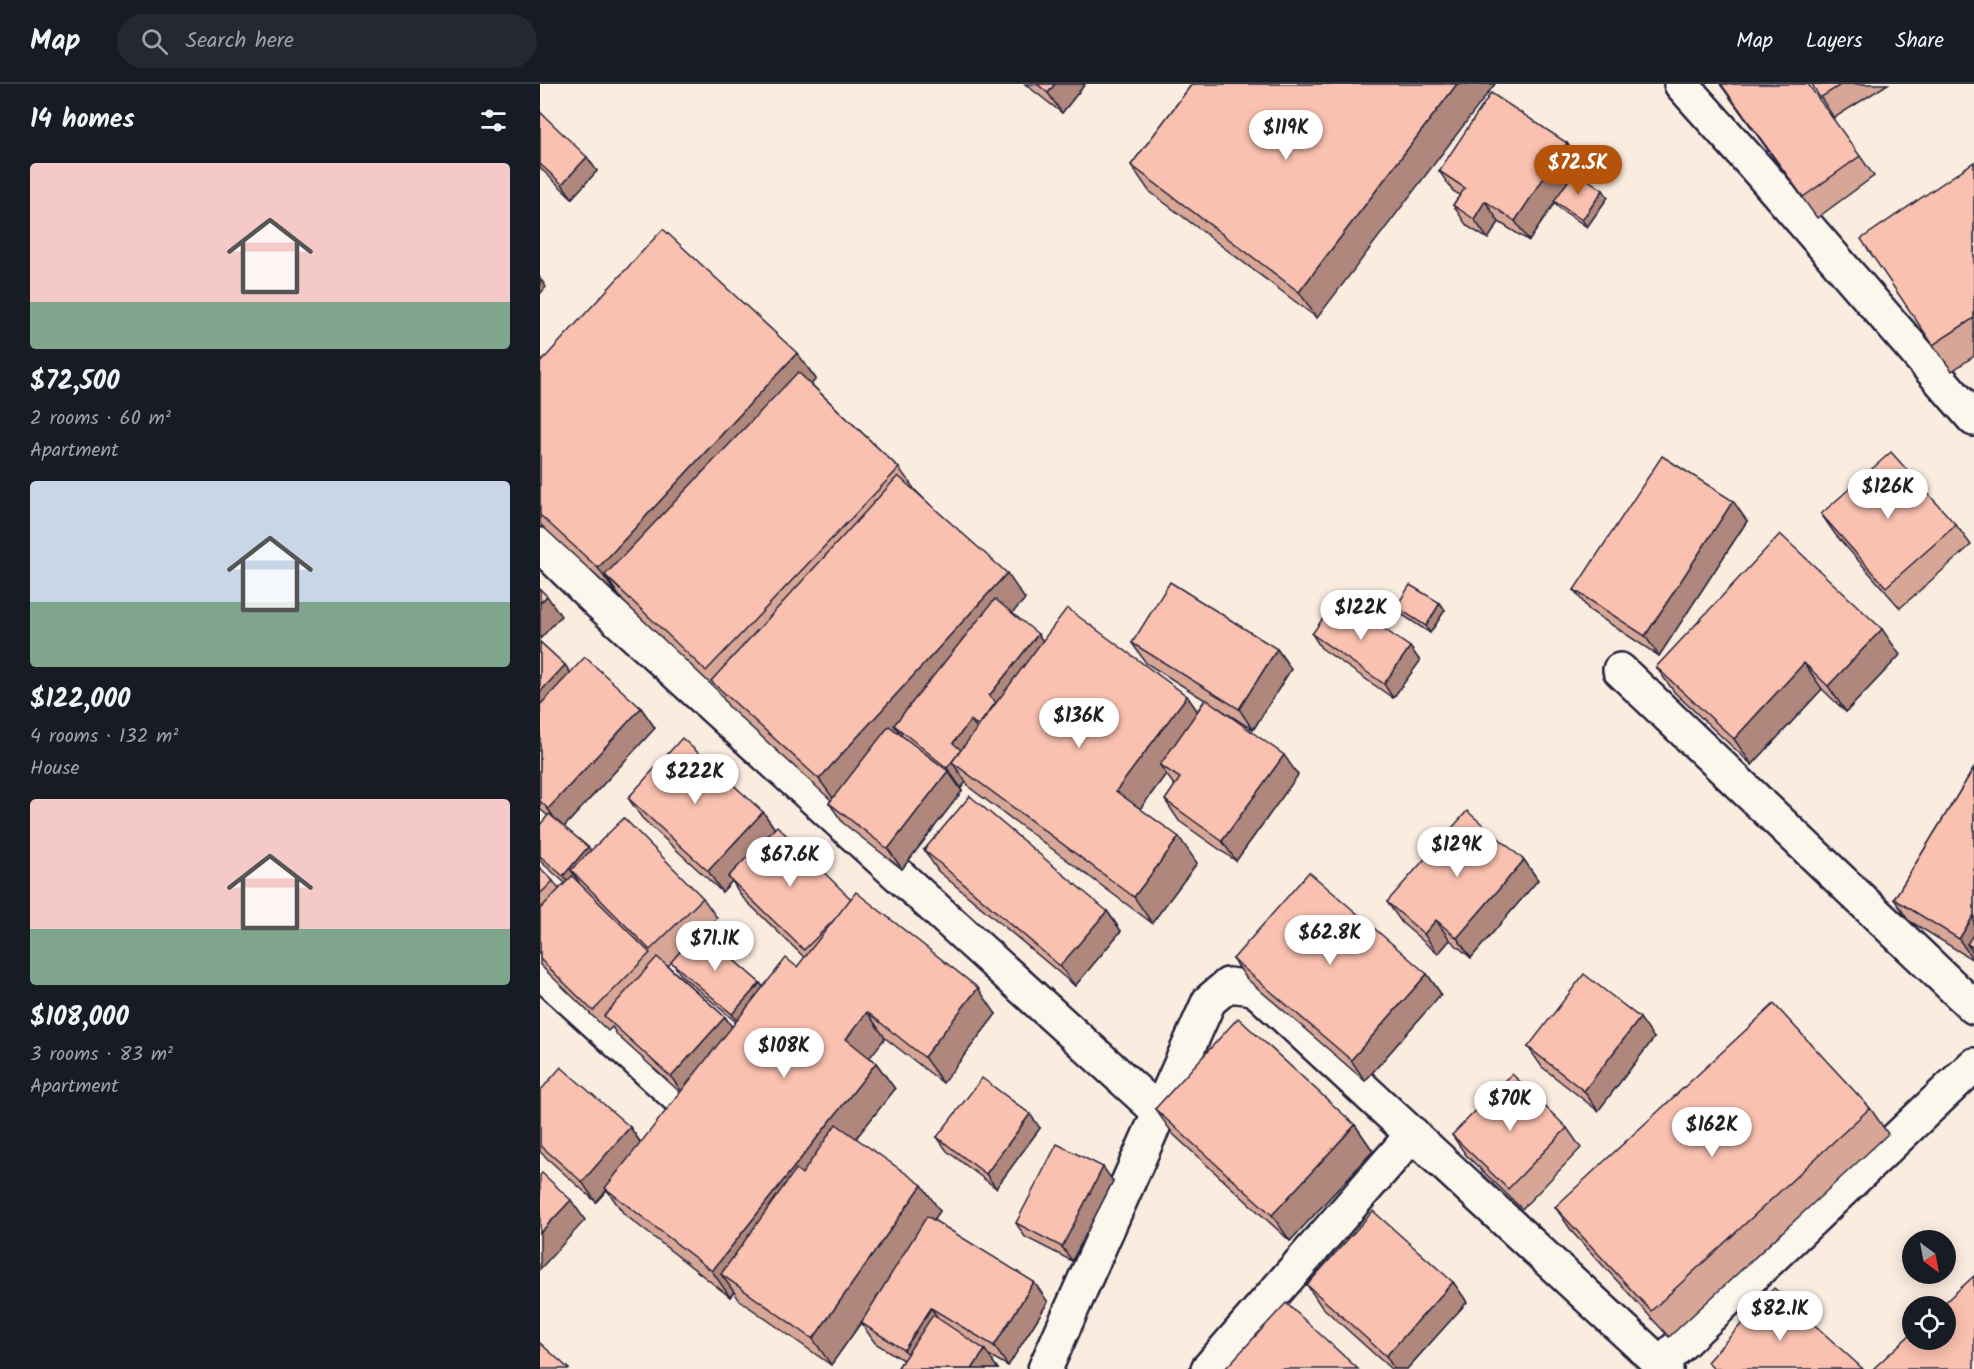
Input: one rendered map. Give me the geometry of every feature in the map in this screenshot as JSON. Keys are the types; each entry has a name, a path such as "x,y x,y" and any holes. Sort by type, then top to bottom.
{"street":[{"path":"1681,84 1758,170 1962,386 1974,419"},
{"path":"540,545 597,601 1158,1111"},
{"path":"1620,670 1974,1007"},
{"path":"540,971 688,1106"},
{"path":"1046,1369 1158,1111 1209,1001 1228,985 1254,988 1663,1366 1974,1065"},
{"path":"1208,1369 1413,1134"}],"building":[{"path":"1037,84 1055,84 1048,93"},
{"path":"1192,84 1457,84 1299,292 1131,165"},
{"path":"1721,84 1808,84 1860,156 1803,197"},
{"path":"1812,84 1842,84 1820,98"},
{"path":"1491,93 1567,143 1515,221 1485,201 1474,219 1453,205 1465,188 1439,171"},
{"path":"540,112 587,157 562,184 540,164"},
{"path":"1974,162 1974,318 1933,345 1861,239"},
{"path":"1575,171 1603,190 1582,220 1554,201"},
{"path":"663,229 797,353 598,568 540,515 540,363"},
{"path":"798,372 899,468 706,671 605,575"},
{"path":"1891,452 1956,525 1886,587 1821,514"},
{"path":"1662,456 1733,501 1645,636 1574,590"},
{"path":"898,476 1007,573 819,779 711,681"},
{"path":"1780,534 1882,629 1828,686 1804,663 1734,739 1656,667"},
{"path":"1170,582 1277,649 1239,709 1132,643"},
{"path":"1410,585 1440,603 1426,626 1396,607"},
{"path":"540,589 547,596 540,603"},
{"path":"1338,597 1410,647 1384,684 1312,634"},
{"path":"995,599 1038,634 989,696 996,702 978,726 971,720 953,743 961,750 947,768 894,725"},
{"path":"1067,608 1187,696 1116,791 1179,837 1134,897 952,762"},
{"path":"540,642 565,665 540,692"},
{"path":"585,657 641,708 548,809 540,801 540,705"},
{"path":"1206,699 1284,755 1222,841 1165,800 1180,778 1160,765"},
{"path":"889,726 948,771 888,849 829,803"},
{"path":"682,738 763,812 708,871 628,798"},
{"path":"1974,768 1974,915 1959,939 1894,899"},
{"path":"970,796 1107,911 1060,966 924,850"},
{"path":"1467,811 1524,860 1457,938 1436,920 1424,934 1387,902"},
{"path":"549,814 588,847 563,876 540,856 540,825"},
{"path":"624,818 703,898 650,950 571,870"},
{"path":"777,826 851,899 837,917 804,950 728,877"},
{"path":"540,868 553,881 540,894"},
{"path":"1309,872 1427,974 1351,1060 1233,959"},
{"path":"572,876 650,953 593,1011 540,959 540,909"},
{"path":"856,892 978,988 924,1057 867,1012 846,1039 876,1063 712,1271 605,1188 786,958 797,967"},
{"path":"699,930 760,983 732,1014 671,962"},
{"path":"1974,933 1974,948 1967,944"},
{"path":"657,957 725,1017 671,1077 604,1016"},
{"path":"1584,974 1640,1018 1584,1091 1528,1047"},
{"path":"1774,1004 1870,1108 1651,1311 1555,1207"},
{"path":"1238,1018 1355,1125 1272,1215 1155,1109"},
{"path":"561,1067 630,1127 582,1182 540,1145 540,1091"},
{"path":"1512,1074 1567,1128 1508,1189 1452,1135"},
{"path":"982,1078 1030,1114 986,1174 937,1137"},
{"path":"836,1124 922,1185 813,1339 721,1274 796,1169 802,1174"},
{"path":"1057,1144 1103,1167 1062,1247 1016,1223"},
{"path":"542,1173 571,1200 540,1233 540,1175"},
{"path":"1373,1211 1453,1282 1386,1356 1307,1285"},
{"path":"927,1216 1034,1282 994,1346 931,1308 904,1350 861,1323"},
{"path":"1974,1276 1974,1369 1873,1369 1902,1342 1902,1350 1956,1350 1956,1296 1952,1296"},
{"path":"1774,1288 1863,1369 1714,1369 1707,1362"},
{"path":"1286,1303 1358,1369 1225,1369"},
{"path":"933,1315 985,1350 972,1369 897,1369"},
{"path":"540,1343 569,1369 540,1369"}]}
